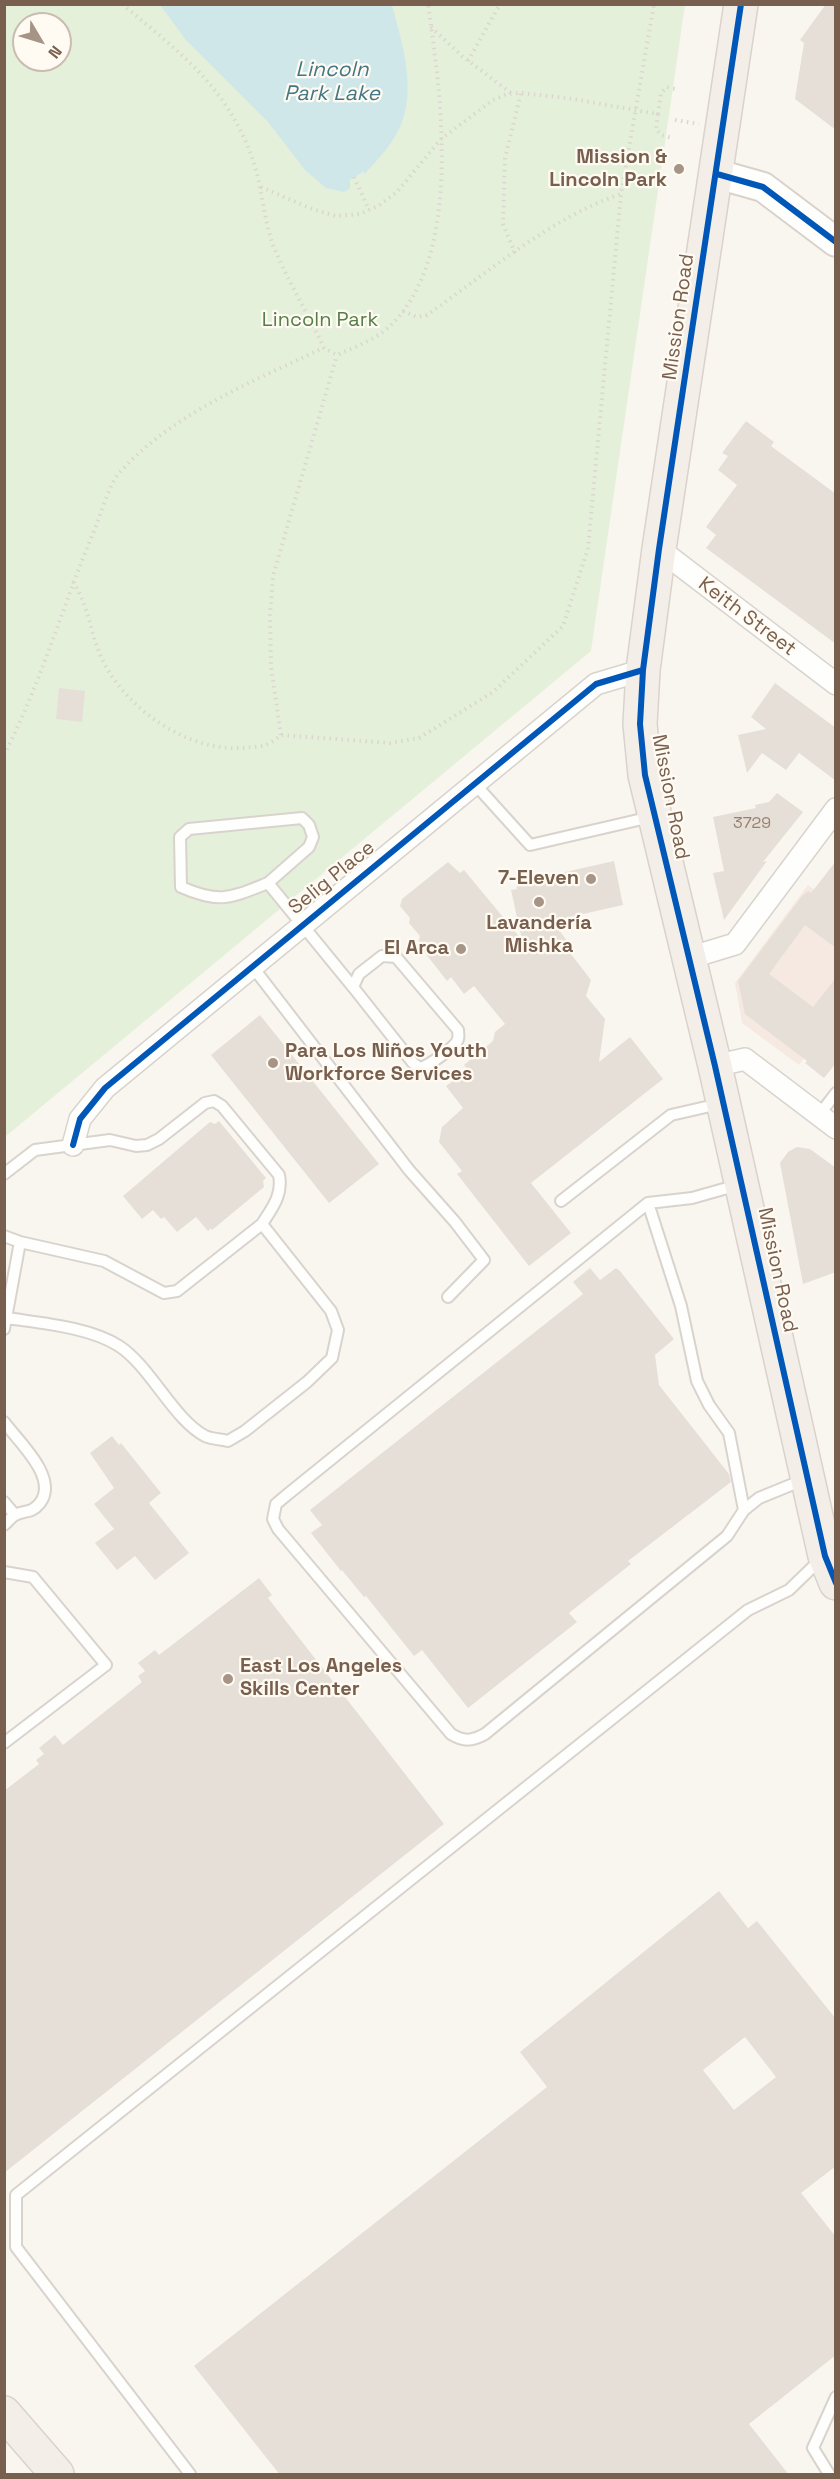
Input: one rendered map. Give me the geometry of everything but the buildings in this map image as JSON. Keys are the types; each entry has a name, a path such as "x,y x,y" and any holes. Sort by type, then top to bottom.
{"main road":[{"name":"Mission Road","path":"741,4 659,549 643,670 640,724 645,775 654,816 715,1066 807,1478 832,1560"},
{"path":"4,2413 57,2475"}],"street":[{"path":"717,174 763,187 834,238"},
{"name":"Keith Street","path":"659,549 836,684"},
{"name":"Selig Place","path":"73,1145 80,1119 105,1088 300,925 596,684 643,670"},
{"path":"689,958 735,944 836,809"},
{"path":"715,1066 745,1059 827,1122"}],"lane":[{"path":"474,783 530,845 654,816"},
{"path":"302,818 309,825 313,837 309,847 268,883 232,897 205,897 181,887 180,837 189,828 302,818"},
{"path":"268,883 413,1063 420,1068 434,1061 456,1044 459,1038 458,1029 396,957 382,956 359,974 353,987"},
{"path":"252,966 409,1170 455,1222 484,1260 448,1297"},
{"path":"827,1122 836,1093"},
{"path":"4,1174 34,1150 110,1140 136,1146 147,1145 159,1139 205,1103 214,1101 222,1106 279,1175 282,1187 262,1224 177,1291 164,1293 104,1261 4,1236"},
{"path":"561,1201 671,1115 723,1104"},
{"path":"741,1184 692,1198 648,1203 276,1504 273,1519 278,1529 451,1734 460,1740 472,1741 485,1734 727,1536 744,1510 759,1498 807,1478"},
{"path":"648,1203 681,1306 697,1381 709,1405 729,1433 744,1510"},
{"path":"21,1242 6,1323 89,1333 118,1345 133,1357 189,1423 206,1436 228,1441 245,1431 298,1389 332,1358 338,1330 331,1311 262,1224"},
{"path":"4,1422 43,1473 46,1485 41,1502 29,1512 15,1515 4,1524"},
{"path":"4,1502 15,1515"},
{"path":"190,2475 16,2247 16,2195 748,1610 789,1590 832,1560"},
{"path":"4,1572 33,1577 106,1665 4,1743"},
{"path":"829,2475 813,2448 836,2397"}],"path":[{"path":"122,4 186,57 210,82 228,111 252,158 261,187 273,244 324,348 337,354 370,340 388,327 403,311 423,275 434,242 439,214 441,140 428,4"},
{"path":"468,61 500,4"},
{"path":"73,582 84,599 91,630 104,663 118,684 143,710 164,725 205,744 234,748 269,746 282,735 390,743 419,738 493,692 563,626 588,548 621,194 654,4"},
{"path":"431,26 468,61 512,94"},
{"path":"672,138 661,135 656,129 661,93 667,87 680,90"},
{"path":"515,253 503,224 504,158 521,93"},
{"path":"261,187 312,209 336,216 360,214 378,206 397,192 441,140 493,100 512,94 567,98 658,114"},
{"path":"354,177 369,210"},
{"path":"403,311 417,317 428,315 515,253 600,201 621,194"},
{"path":"4,754 24,716 73,582 118,475 167,430 223,395 324,348"},
{"path":"282,735 271,667 270,615 273,576 337,354"}],"shaded area":[{"path":"808,885 835,905 835,1016 799,1065 742,1023 735,983"}],"green space":[{"name":"Lincoln Park","path":"5,5 685,5 591,651 5,1137"}],"water":[{"name":"Lincoln Park Lake","path":"160,5 392,5 408,81 405,112 397,134 364,175 364,171 350,180 350,189 344,192 326,188 305,170 268,122 186,40"}],"cycle path":[{"path":"741,4 659,549 643,670 640,724 645,775 715,1066 825,1556 836,1583"},
{"path":"717,174 763,187 836,242"},
{"path":"73,1145 80,1119 105,1088 596,684 643,670"}],"place":[{"name":"Mission & Lincoln Park","path":"679,169"},
{"name":"7-Eleven","path":"591,879"},
{"name":"Lavandería Mishka","path":"539,902"},
{"name":"El Arca","path":"461,949"},
{"name":"Para Los Niños Youth Workforce Services","path":"273,1063"},
{"name":"East Los Angeles Skills Center","path":"228,1679"}]}
